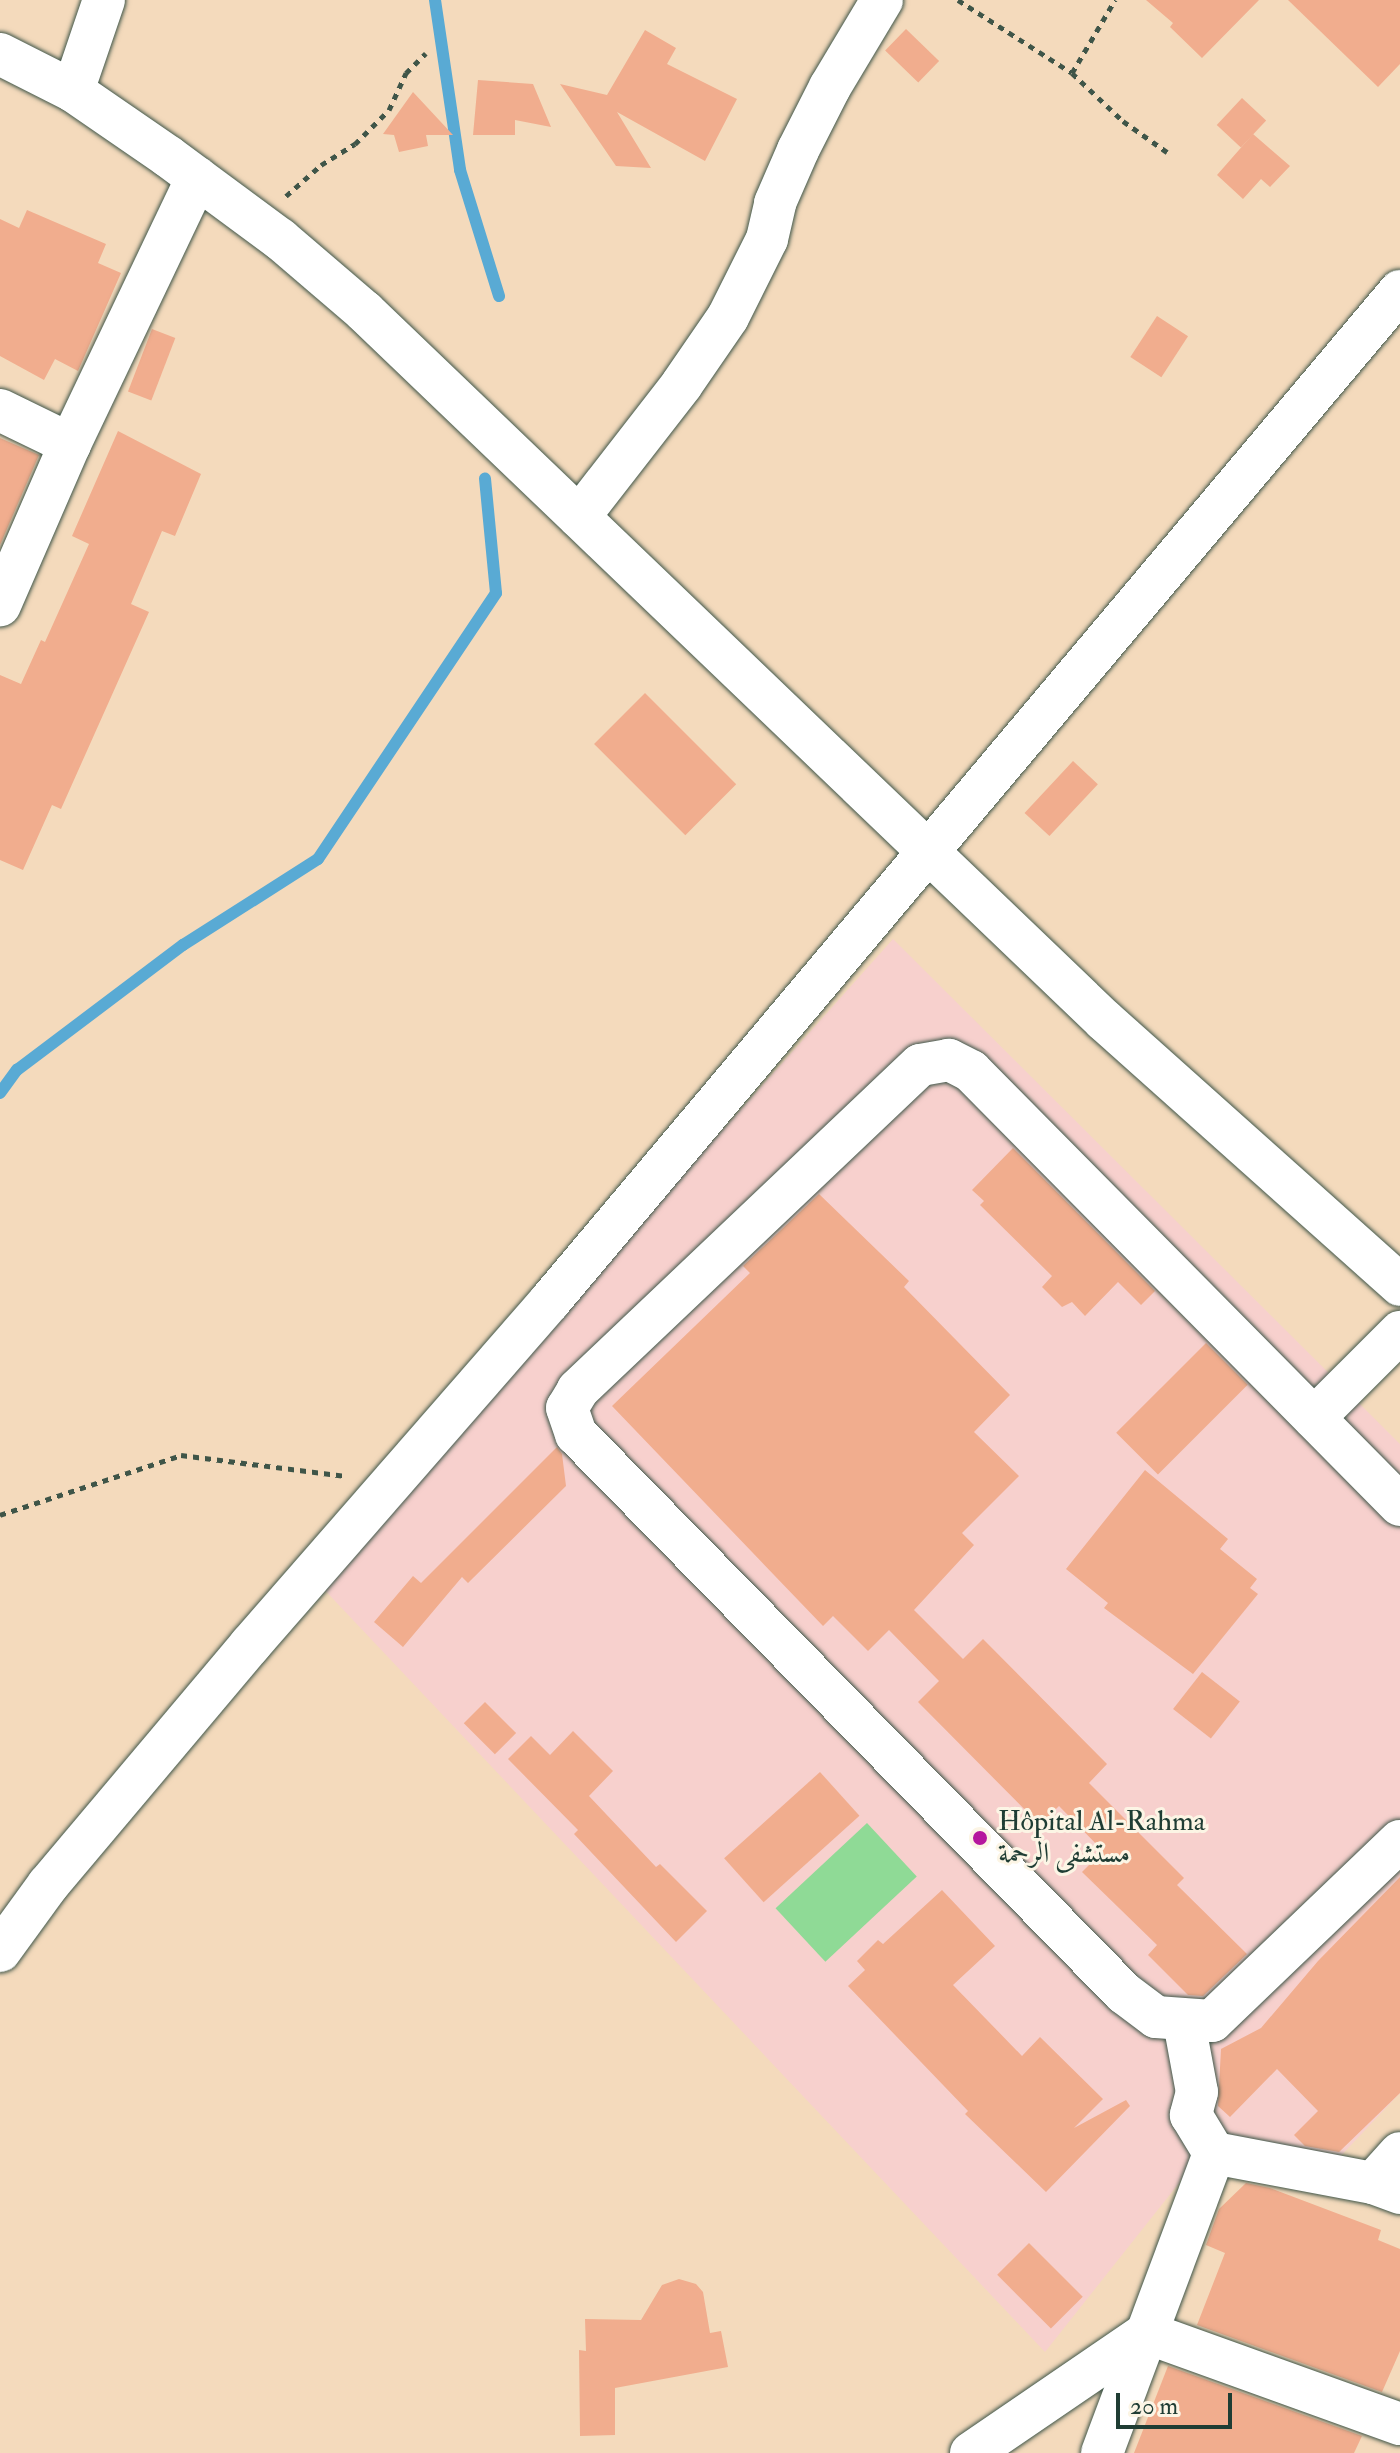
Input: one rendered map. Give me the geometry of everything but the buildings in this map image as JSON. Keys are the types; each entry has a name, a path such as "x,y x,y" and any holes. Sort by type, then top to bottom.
{"street":[{"path":"73,91 104,0"},
{"path":"579,517 682,384 728,317 767,239 775,203 798,150 830,87 882,0"},
{"path":"0,54 73,91 197,178 257,222 364,311 1105,1021 1400,1285"},
{"path":"0,605 70,444 197,178"},
{"path":"0,1951 58,1873 250,1645 394,1482 928,854 1400,291"},
{"path":"0,410 70,444"},
{"path":"1400,1505 971,1071 949,1060 920,1065 578,1390 567,1408 576,1434 1124,1993 1156,2017 1184,2022 1212,2021 1400,1841"},
{"path":"1314,1418 1400,1332"},
{"path":"1184,2022 1197,2092 1191,2115 1214,2153"},
{"path":"1214,2153 1391,2177"},
{"path":"1102,2453 1214,2153"},
{"path":"1147,2333 1400,2424"},
{"path":"971,2453 1147,2333"}],"path":[{"path":"958,0 1072,73 1123,121 1167,152"},
{"path":"1072,73 1115,0"},
{"path":"257,222 321,165 355,144 389,110 406,73 426,53"},
{"path":"0,1515 181,1455 394,1482"}],"shaded area":[{"name":"Hôpital Al-Rahma مستشفى الرحمة","path":"893,939 1400,1444 1400,2093 1335,2162 1210,2144 1045,2352 318,1583"}],"green space":[{"path":"867,1823 917,1876 825,1962 776,1908"}],"waterway":[{"path":"435,0 460,170 499,296"},
{"path":"0,1093 17,1070 183,945 318,859 496,593 485,479"}],"place":[{"name":"Hôpital Al-Rahma مستشفى الرحمة","path":"980,1838"}]}
